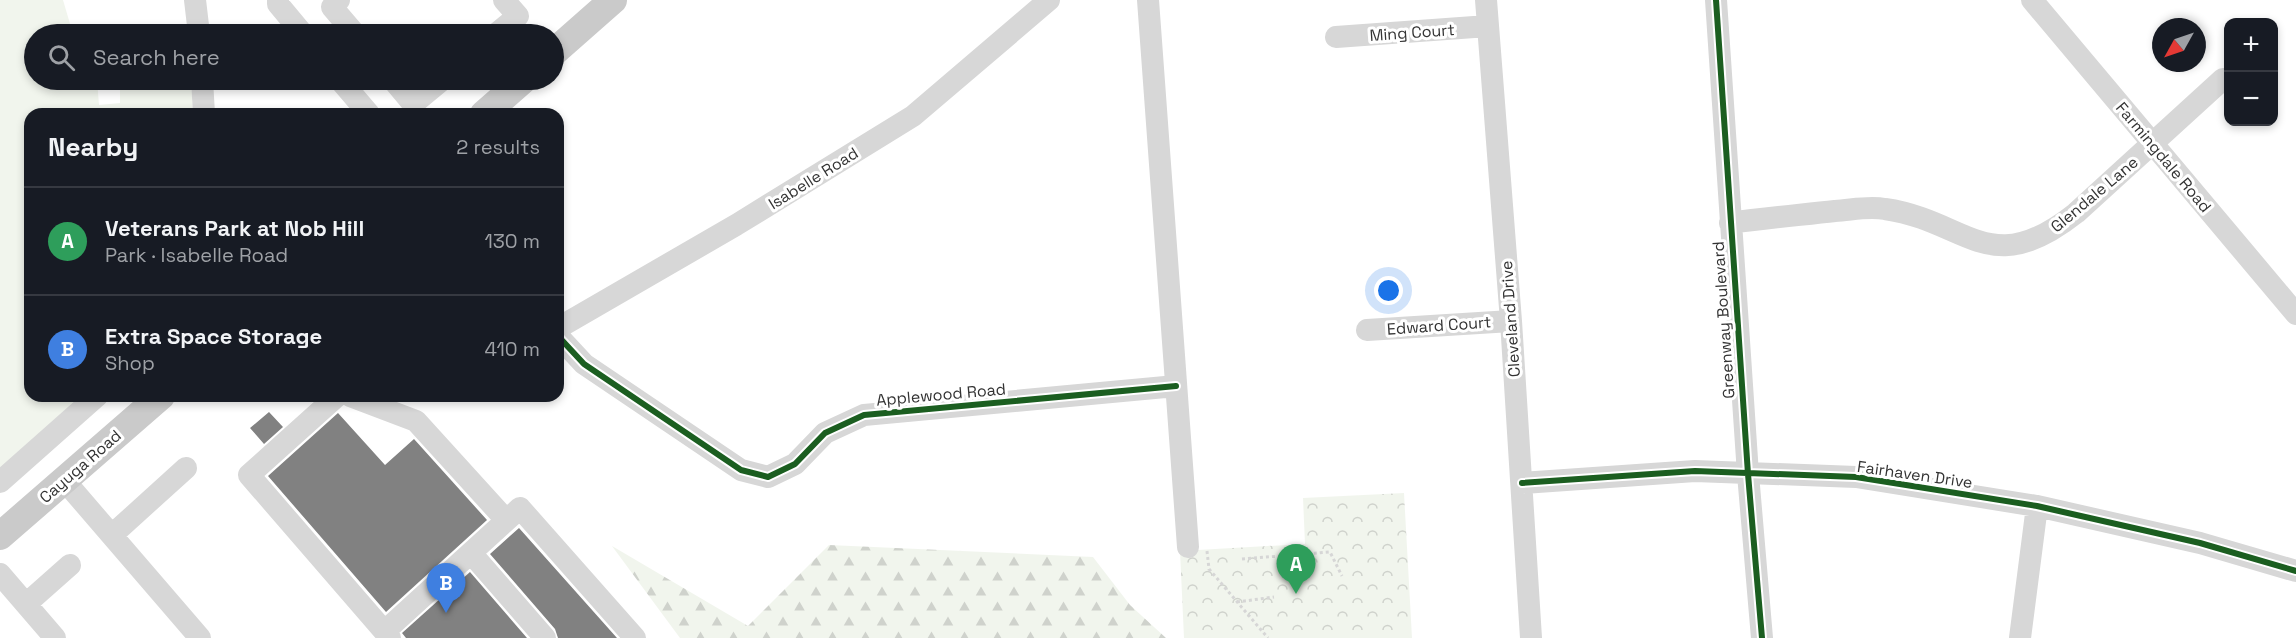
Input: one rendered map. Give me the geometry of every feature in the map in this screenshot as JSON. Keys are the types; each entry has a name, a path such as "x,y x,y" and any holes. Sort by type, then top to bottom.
{"main road":[{"path":"564,43 613,0"},
{"path":"491,108 512,90"},
{"name":"Cayuga Road","path":"0,536 154,402"}],"street":[{"path":"195,0 198,24"},
{"path":"278,0 278,4 295,24"},
{"path":"339,0 332,7 346,24"},
{"path":"504,0 518,16 508,24"},
{"name":"Isabelle Road","path":"564,325 736,225 914,117 1049,0"},
{"path":"1148,0 1176,386 1198,548"},
{"name":"Cleveland Drive","path":"1486,0 1511,321 1531,638"},
{"name":"Greenway Boulevard","path":"1716,0 1748,474 1762,638"},
{"name":"Farmingdale Road","path":"2032,0 2296,314"},
{"name":"Ming Court","path":"1336,37 1488,26"},
{"name":"Glendale Lane","path":"1730,223 1864,207 1908,214 1968,239 1996,245 2020,245 2058,228 2223,79"},
{"path":"203,90 204,108"},
{"path":"349,90 364,108"},
{"path":"401,90 413,104 430,90"},
{"name":"Edward Court","path":"1367,330 1511,321"},
{"name":"Applewood Road","path":"564,342 584,364 741,470 768,477 795,464 825,433 864,415 1176,386"},
{"path":"0,482 90,402"},
{"path":"330,402 249,475 387,635 520,508 635,638"},
{"path":"366,402 416,421 506,520"},
{"path":"111,535 186,468"},
{"name":"Fairhaven Drive","path":"1522,483 1695,471 1856,477 2037,506 2200,543 2296,571"},
{"path":"64,480 200,638"},
{"path":"2020,638 2037,506"},
{"path":"471,553 545,638"},
{"path":"26,604 70,565"},
{"path":"0,574 55,638"}],"path":[{"path":"1198,548 1209,569 1268,638"},
{"path":"1242,559 1330,552 1342,576"},
{"path":"1237,602 1274,597"}],"green space":[{"path":"0,0 63,0 70,24 24,24 24,90 98,90 99,105 120,103 120,90 192,90 193,108 24,108 24,402 75,402 0,469"},
{"path":"1404,493 1412,638 1184,638 1180,551 1305,544 1303,498"},
{"path":"829,545 1093,557 1130,605 1166,638 680,638 612,546 748,626"}],"building":[{"path":"269,412 283,427 264,444 250,428"},
{"path":"338,413 385,465 414,439 487,520 386,612 268,476"},
{"path":"519,528 617,638 558,638 555,629 490,554"},
{"path":"470,572 527,638 406,638 402,633"}],"cycle path":[{"path":"1716,0 1748,474 1762,638"},
{"path":"564,342 584,364 741,470 768,477 795,464 825,433 864,415 1176,386"},
{"path":"1522,483 1695,471 1856,477 2037,506 2200,543 2296,571"}],"place":[{"name":"Veterans Park at Nob Hill","path":"1296,594"},
{"name":"Extra Space Storage","path":"446,613"}]}
